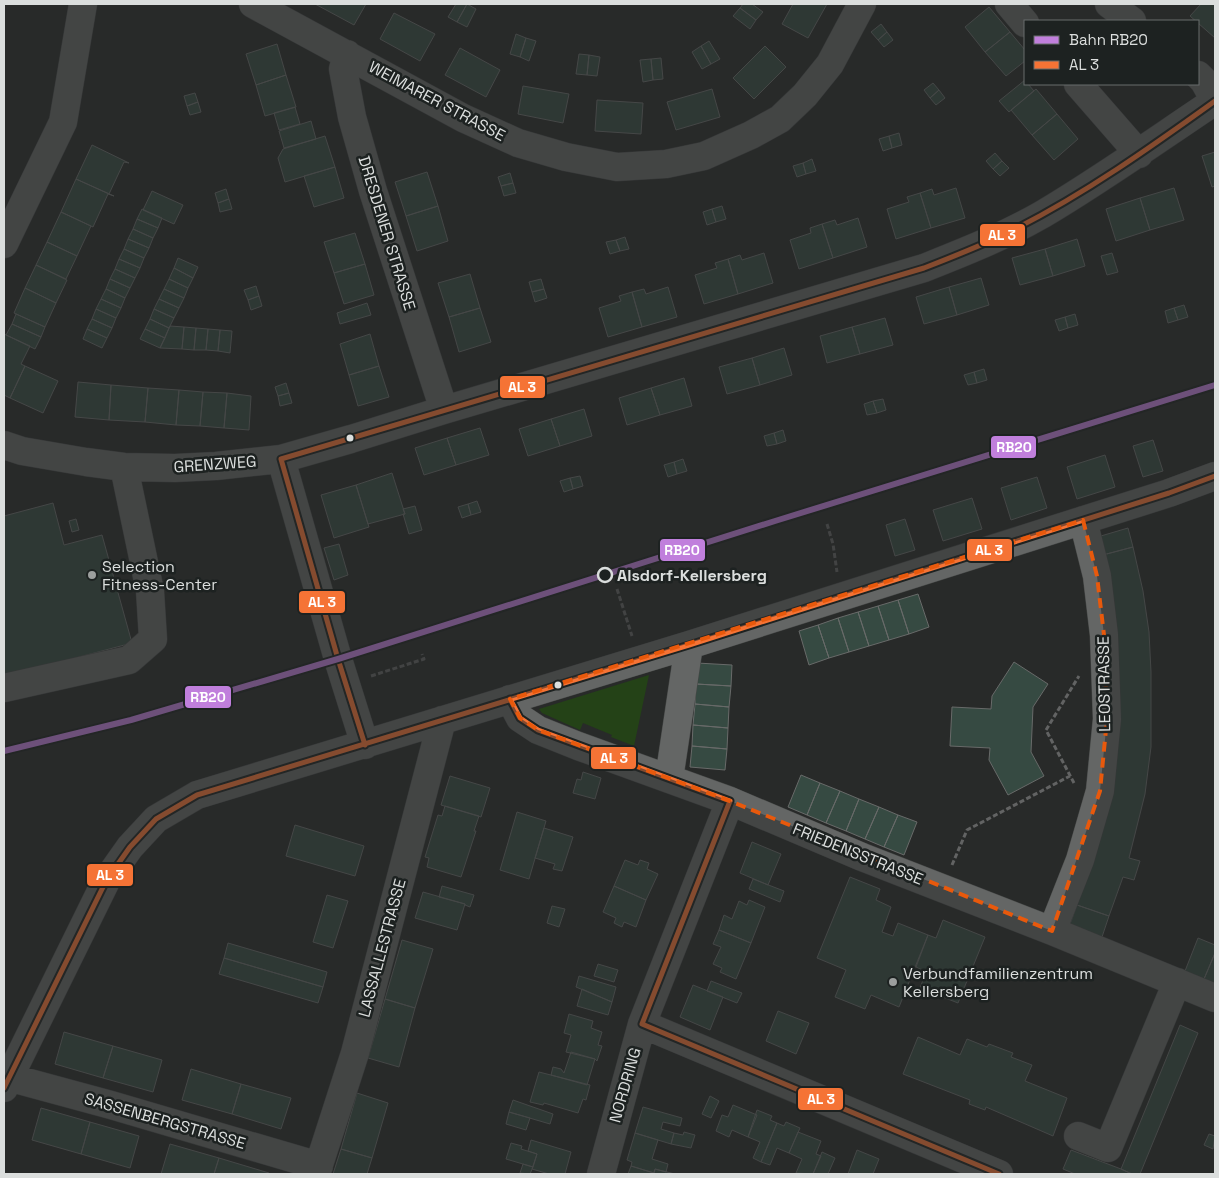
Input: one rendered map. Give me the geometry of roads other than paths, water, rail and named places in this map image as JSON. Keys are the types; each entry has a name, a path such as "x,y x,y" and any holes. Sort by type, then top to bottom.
{"street":[{"path":"4,244 63,122 83,4"},
{"name":"WEIMARER STRASSE","path":"253,4 464,118 518,143 566,157 617,167 666,164 704,156 751,135 780,119 805,95 830,64 862,4"},
{"path":"1009,4 1024,22"},
{"path":"1109,4 1131,20"},
{"name":"DRESDENER STRASSE","path":"347,54 343,69 354,126 373,191 444,410"},
{"path":"1199,75 1215,101"},
{"path":"1079,85 1139,154"},
{"name":"GRENZWEG","path":"4,445 86,462 124,467 175,468 216,466 281,459 924,268 980,246 1042,215 1139,154 1215,101"},
{"path":"281,459 365,745"},
{"path":"4,688 130,660 153,639 150,591 124,467"},
{"path":"6,1080 106,881 130,847 156,819 197,795 689,645 1169,493 1215,476"},
{"name":"LEOSTRASSE","path":"1052,931 1080,860 1100,791 1108,719 1104,635 1097,576 1083,520"},
{"path":"669,779 689,645"},
{"name":"FRIEDENSSTRASSE","path":"510,699 520,718 538,730 730,801 862,857 1052,931 1215,998"},
{"name":"LASSALLESTRASSE","path":"318,1170 355,1053 442,720"},
{"name":"NORDRING","path":"601,1174 642,1024 730,801"},
{"path":"1078,1136 1108,1148 1177,982"},
{"path":"642,1024 966,1168 999,1174"},
{"name":"SASSENBERGSTRASSE","path":"6,1080 111,1105 318,1170"}],"rail line":[{"name":"RB20","path":"4,751 131,720 338,659 1215,385"}],"place":[{"name":"Selection Fitness-Center","path":"92,575"},
{"name":"Alsdorf-Kellersberg","path":"605,575"},
{"name":"Verbundfamilienzentrum Kellersberg","path":"893,982"}]}
